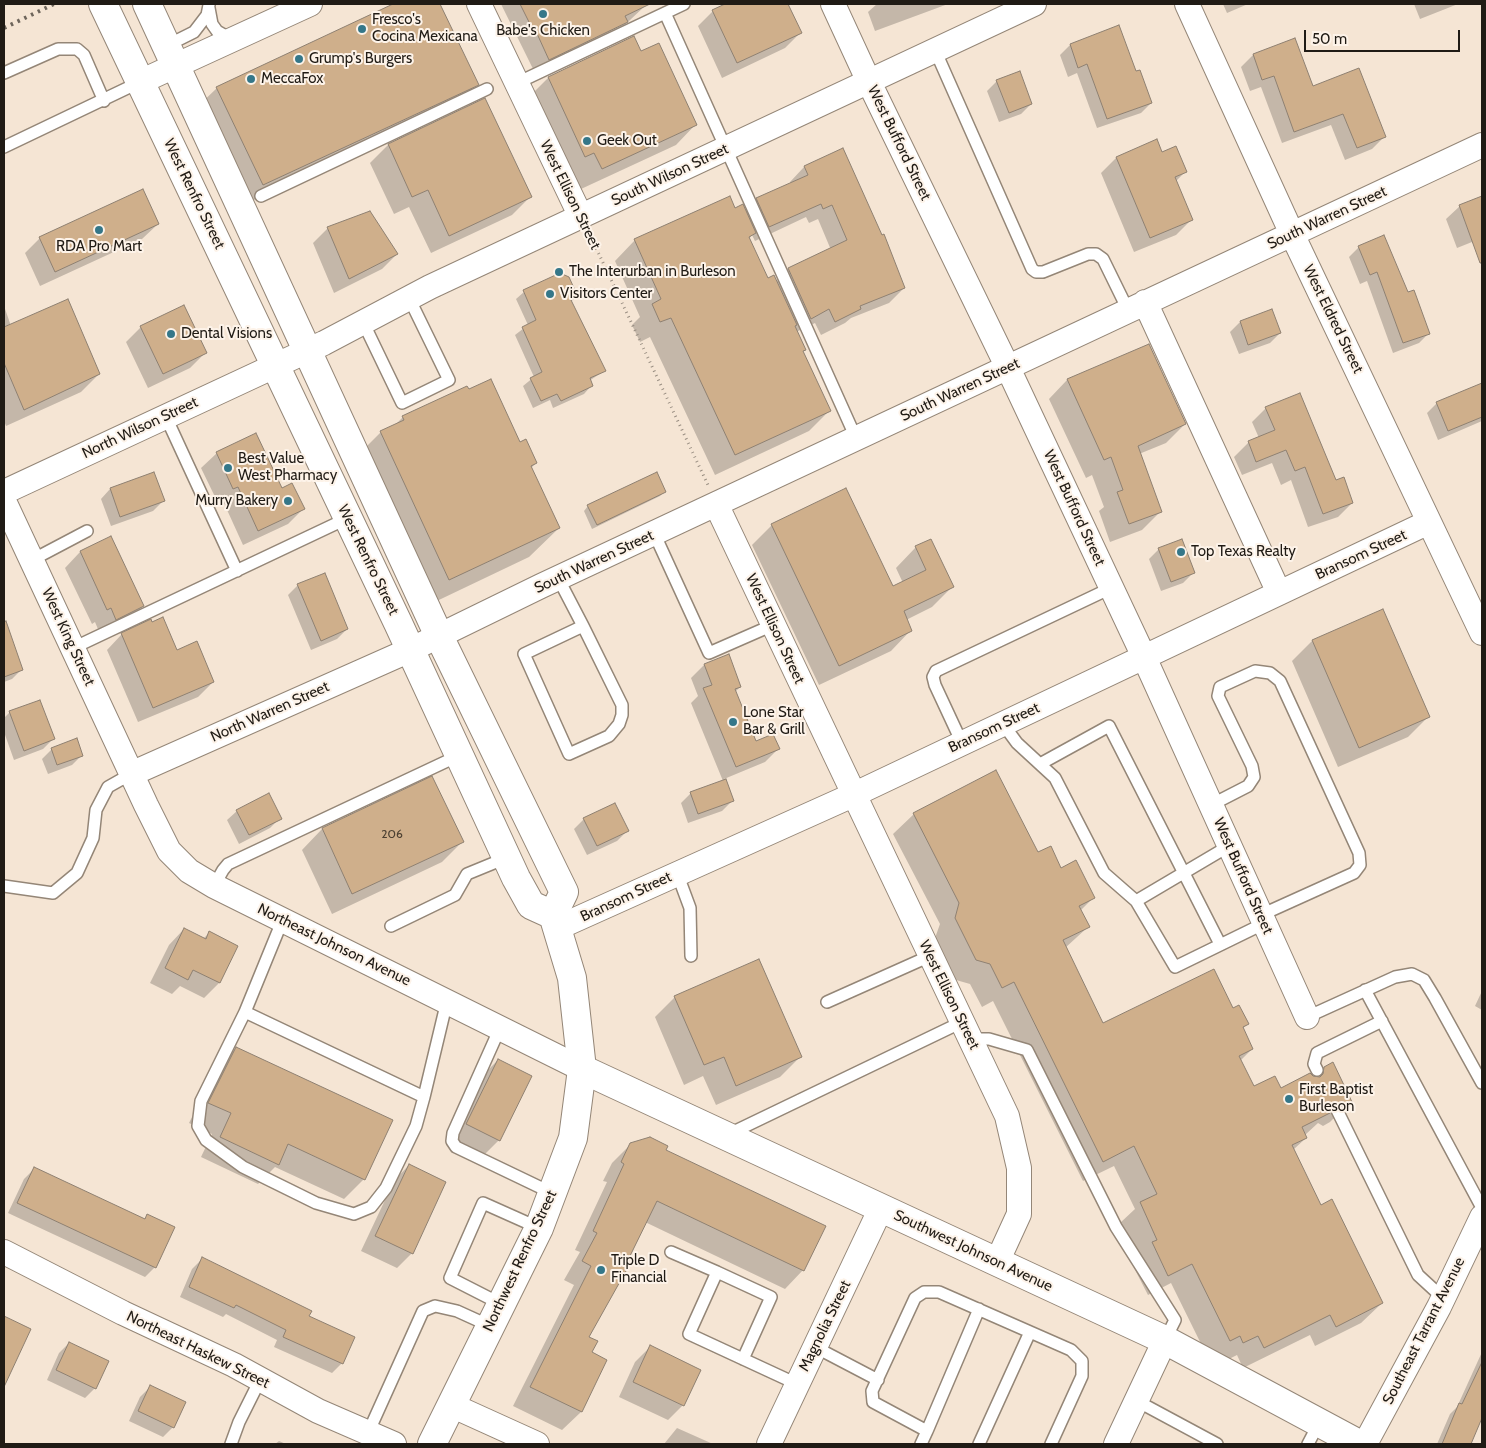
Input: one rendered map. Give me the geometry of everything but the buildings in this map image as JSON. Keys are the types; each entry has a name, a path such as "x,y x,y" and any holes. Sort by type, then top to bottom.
{"main road":[{"name":"West Renfro Street","path":"103,4 531,905 555,922 564,892 439,636 147,4"},
{"path":"555,922 572,978 582,1069"},
{"name":"Southwest Johnson Avenue","path":"582,1069 1165,1340 1313,1434 1359,1444"},
{"name":"Northwest Renfro Street","path":"432,1444 539,1228 573,1138 582,1069"}],"street":[{"path":"140,82 171,56 234,40 310,4"},
{"name":"West Ellison Street","path":"479,4 581,217"},
{"name":"West Bufford Street","path":"834,4 869,82 1008,368 1144,657 1307,1017"},
{"name":"South Wilson Street","path":"308,350 409,298 1034,4"},
{"name":"West Eldred Street","path":"1187,4 1292,234 1482,633"},
{"name":"South Warren Street","path":"410,650 558,578 1482,145"},
{"path":"1137,306 1279,594"},
{"name":"North Wilson Street","path":"4,492 308,350"},
{"name":"West King Street","path":"4,501 131,774"},
{"name":"West Ellison Street","path":"716,504 1007,1116 1019,1168 1019,1214 997,1262"},
{"name":"Bransom Street","path":"555,922 677,873 853,795 1429,522"},
{"name":"North Warren Street","path":"131,774 410,650"},
{"name":"Northeast Johnson Avenue","path":"131,774 169,851 189,871 214,886 582,1069"},
{"name":"Magnolia Street","path":"769,1444 882,1208"},
{"name":"Southeast Tarrant Avenue","path":"1365,1444 1443,1298 1482,1217"},
{"name":"Northeast Haskew Street","path":"4,1252 318,1411 394,1444"},
{"path":"1116,1444 1165,1340"},
{"path":"451,1406 537,1444"}],"lane":[{"path":"171,56 207,15 209,4"},
{"path":"209,4 212,24 225,37 234,40"},
{"path":"517,83 684,4"},
{"path":"665,13 856,438"},
{"path":"4,73 58,48 77,49 84,55 104,101"},
{"path":"935,50 1032,269 1036,272 1042,272 1088,254 1096,254 1103,259 1137,306"},
{"path":"4,147 104,101 140,82"},
{"path":"261,196 486,89"},
{"path":"363,322 402,403 449,380 409,298"},
{"path":"165,416 237,571"},
{"path":"73,648 348,518"},
{"path":"32,560 87,531"},
{"path":"654,533 709,653 773,625"},
{"path":"558,578 583,626 622,704 622,715 619,724 609,736 568,754 524,654 583,626"},
{"path":"962,743 935,685 933,677 936,670 1111,588"},
{"path":"1003,724 1017,743 1055,778 1104,873 1136,901 1175,966 1354,873 1360,865 1359,853 1280,681 1270,673 1255,671 1220,687 1218,696 1252,766 1254,777 1248,786 1211,805"},
{"path":"1040,764 1109,726 1220,944"},
{"path":"214,886 228,864 460,755"},
{"path":"4,886 53,893 77,873 93,838 96,810 108,786 131,774"},
{"path":"1136,901 1230,846"},
{"path":"391,926 455,895 467,874 508,857"},
{"path":"677,873 690,908 692,956"},
{"path":"283,919 245,1012 201,1101 198,1126 206,1140 243,1167 316,1203 354,1214 371,1207 386,1188 416,1126 447,1001"},
{"path":"827,1002 930,956"},
{"path":"1307,1017 1395,977 1412,974 1424,980 1482,1083"},
{"path":"1365,990 1482,1208"},
{"path":"245,1012 424,1097"},
{"path":"1317,1070 1314,1064 1317,1053 1382,1021"},
{"path":"500,1028 453,1133 452,1141 456,1147 552,1193"},
{"path":"725,1135 966,1030 1026,1050 1116,1228 1175,1320 1165,1340"},
{"path":"1337,1110 1418,1275 1443,1298"},
{"path":"496,1315 450,1278 483,1203 539,1228"},
{"path":"671,1252 771,1297 744,1359"},
{"path":"717,1272 689,1334 797,1384"},
{"path":"927,1431 873,1402 872,1391 915,1298 924,1292 940,1292 1071,1350 1082,1360 1082,1376 1051,1444"},
{"path":"368,1433 423,1311 435,1306 457,1311 496,1315"},
{"path":"921,1444 979,1309"},
{"path":"979,1444 1030,1332"},
{"path":"815,1348 878,1380"},
{"path":"232,1444 239,1422 260,1380"},
{"path":"1137,1402 1216,1444"}],"path":[{"name":"West Ellison Street","path":"581,217 716,504"}],"railway":[{"path":"4,28 54,4"}],"place":[{"name":"Babe's Chicken","path":"543,14"},
{"name":"Fresco's Cocina Mexicana","path":"362,29"},
{"name":"Grump's Burgers","path":"299,59"},
{"name":"MeccaFox","path":"251,79"},
{"name":"Geek Out","path":"587,141"},
{"name":"RDA Pro Mart","path":"99,230"},
{"name":"The Interurban in Burleson","path":"559,272"},
{"name":"Visitors Center","path":"550,294"},
{"name":"Dental Visions","path":"171,334"},
{"name":"Best Value West Pharmacy","path":"228,468"},
{"name":"Murry Bakery","path":"288,501"},
{"name":"Top Texas Realty","path":"1181,552"},
{"name":"Lone Star Bar & Grill","path":"733,722"},
{"name":"First Baptist Burleson","path":"1289,1099"},
{"name":"Triple D Financial","path":"601,1270"}]}
